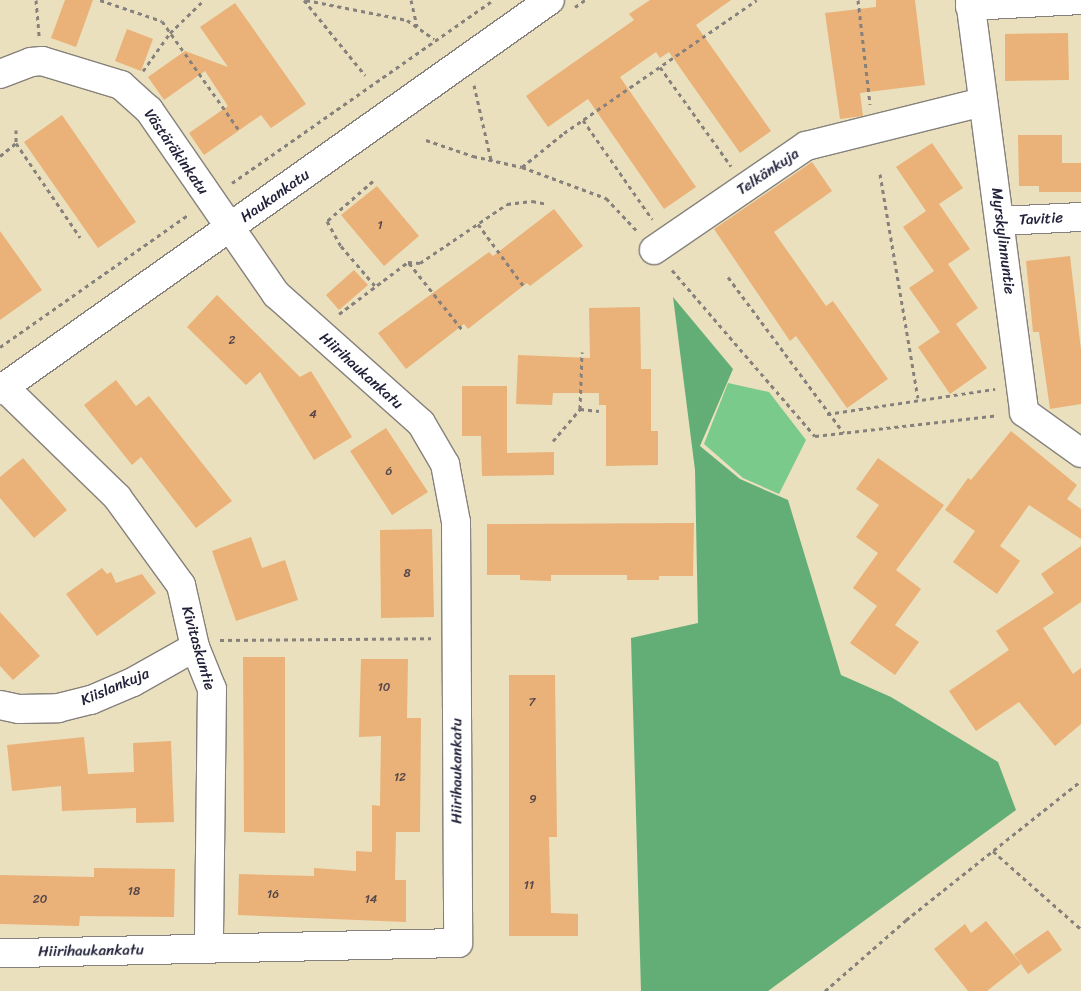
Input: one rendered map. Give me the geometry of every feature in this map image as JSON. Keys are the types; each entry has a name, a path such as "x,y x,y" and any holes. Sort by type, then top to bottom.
{"street":[{"name":"Haukankatu","path":"2,388 550,0"},
{"path":"970,3 1081,0"},
{"name":"Myrskylinnuntie","path":"970,3 1001,221 1022,400"},
{"name":"Västäräkinkatu","path":"0,74 31,62 42,62 121,85 149,110 228,228"},
{"name":"Telkänkuja","path":"655,237 806,146 983,102"},
{"name":"Tavitie","path":"1001,221 1081,217"},
{"name":"Hiirihaukankatu","path":"0,953 458,943 456,522 445,464 421,424 276,294 228,228"},
{"name":"Kivitaskuntie","path":"2,388 117,497 181,585 195,644 212,689 209,948"},
{"path":"1022,400 1081,453"},
{"name":"Kiislankuja","path":"0,705 19,709 58,708 90,700 134,682 195,644"}],"path":[{"path":"36,0 40,44"},
{"path":"100,0 162,22 239,130"},
{"path":"138,77 170,33 204,0"},
{"path":"305,0 407,20 434,39"},
{"path":"305,0 365,75"},
{"path":"411,0 417,27"},
{"path":"0,347 434,39 493,0"},
{"path":"522,167 584,120 757,0"},
{"path":"858,0 873,130"},
{"path":"660,67 732,168"},
{"path":"474,82 492,160"},
{"path":"584,120 655,237 815,436 844,433 1022,400"},
{"path":"16,130 16,143 80,237"},
{"path":"426,140 522,167 606,198 655,237"},
{"path":"0,156 16,143"},
{"path":"880,174 918,398"},
{"path":"373,181 326,221 341,246 376,286"},
{"path":"317,331 408,262 420,263 507,204 532,201 547,204"},
{"path":"478,224 525,288"},
{"path":"408,262 464,332"},
{"path":"728,278 827,414 844,433"},
{"path":"552,441 580,409 582,352"},
{"path":"827,414 918,398 1022,400"},
{"path":"580,409 600,411"},
{"path":"195,644 456,637"},
{"path":"825,991 993,851 1081,781"},
{"path":"993,851 1081,929"}],"green space":[{"path":"673,297 733,369 700,446 740,479 788,500 841,675 891,697 998,762 1016,810 768,991 641,991 631,638 698,623 695,470"},
{"path":"728,383 769,392 806,440 779,494 743,478 704,444"}],"building":[{"path":"65,0 93,0 76,47 51,38"},
{"path":"650,0 731,0 696,25 771,131 740,153 669,52 660,58 656,52 620,77 696,187 664,209 588,99 548,127 526,96 634,20 629,14"},
{"path":"876,0 915,0 925,85 860,93 863,116 840,119 825,13 876,7"},
{"path":"235,3 306,104 271,128 261,115 204,155 189,133 228,106 205,71 164,100 148,77 185,51 228,67 200,27"},
{"path":"127,29 153,39 141,71 115,61"},
{"path":"1068,33 1069,80 1005,81 1005,34"},
{"path":"62,115 136,222 98,248 24,142"},
{"path":"1018,135 1062,135 1062,163 1081,163 1081,192 1039,192 1039,186 1019,186"},
{"path":"932,143 963,188 939,204 970,249 948,264 978,308 956,324 987,368 950,394 918,347 940,332 909,288 934,271 903,227 926,211 896,167"},
{"path":"812,162 832,191 774,232 826,306 833,301 888,379 847,408 796,336 790,341 714,229"},
{"path":"377,186 419,236 384,266 341,215"},
{"path":"554,209 583,246 530,286 527,283 468,329 464,324 406,369 378,333 489,252 493,256"},
{"path":"0,231 42,290 0,320"},
{"path":"1070,256 1081,350 1081,404 1050,409 1039,332 1033,332 1026,261"},
{"path":"354,270 368,285 339,310 326,295"},
{"path":"217,295 300,377 311,371 352,437 314,460 260,372 246,385 187,327"},
{"path":"640,307 641,369 651,369 651,431 658,431 658,465 606,466 606,405 599,405 599,393 553,393 552,405 516,404 518,355 590,358 589,308"},
{"path":"116,380 136,406 149,396 232,501 196,528 141,457 132,465 84,405"},
{"path":"462,386 507,386 507,453 554,452 554,475 482,476 481,436 462,436"},
{"path":"386,428 428,492 392,515 350,451"},
{"path":"1011,431 1077,485 1067,499 1081,509 1081,539 1029,505 1000,546 1020,561 997,594 953,562 975,531 945,510 968,478 971,480"},
{"path":"23,458 67,510 34,538 0,498 0,477"},
{"path":"878,458 944,505 896,570 921,589 895,625 919,642 895,675 850,643 877,606 853,588 878,553 856,537 879,505 856,489"},
{"path":"694,523 693,576 659,576 659,580 627,580 627,575 551,575 551,581 520,580 520,575 487,575 487,524"},
{"path":"432,529 434,617 381,618 380,530"},
{"path":"251,537 262,568 285,560 298,600 236,621 212,551"},
{"path":"1081,546 1081,602 1043,628 1073,674 1081,668 1081,724 1055,746 1019,702 976,731 949,691 1009,650 996,631 1054,593 1041,574"},
{"path":"102,568 107,574 111,572 116,583 142,574 156,593 97,636 66,594"},
{"path":"0,612 40,656 13,680 0,666"},
{"path":"243,657 285,657 285,833 244,832"},
{"path":"361,659 408,659 407,718 421,718 420,832 396,832 395,880 406,880 406,922 238,915 239,874 314,876 314,868 356,871 356,851 372,852 372,805 380,806 381,736 359,737"},
{"path":"509,675 555,675 557,837 549,837 551,913 578,914 578,936 509,936"},
{"path":"84,737 88,774 134,772 133,743 171,741 174,822 136,823 136,808 62,811 61,786 12,791 7,745"},
{"path":"94,868 175,869 174,917 80,916 79,926 0,924 0,875 94,877"},
{"path":"986,921 1021,964 987,991 968,991 934,949 965,924 971,933"},
{"path":"1048,930 1062,950 1028,974 1014,954"}]}
